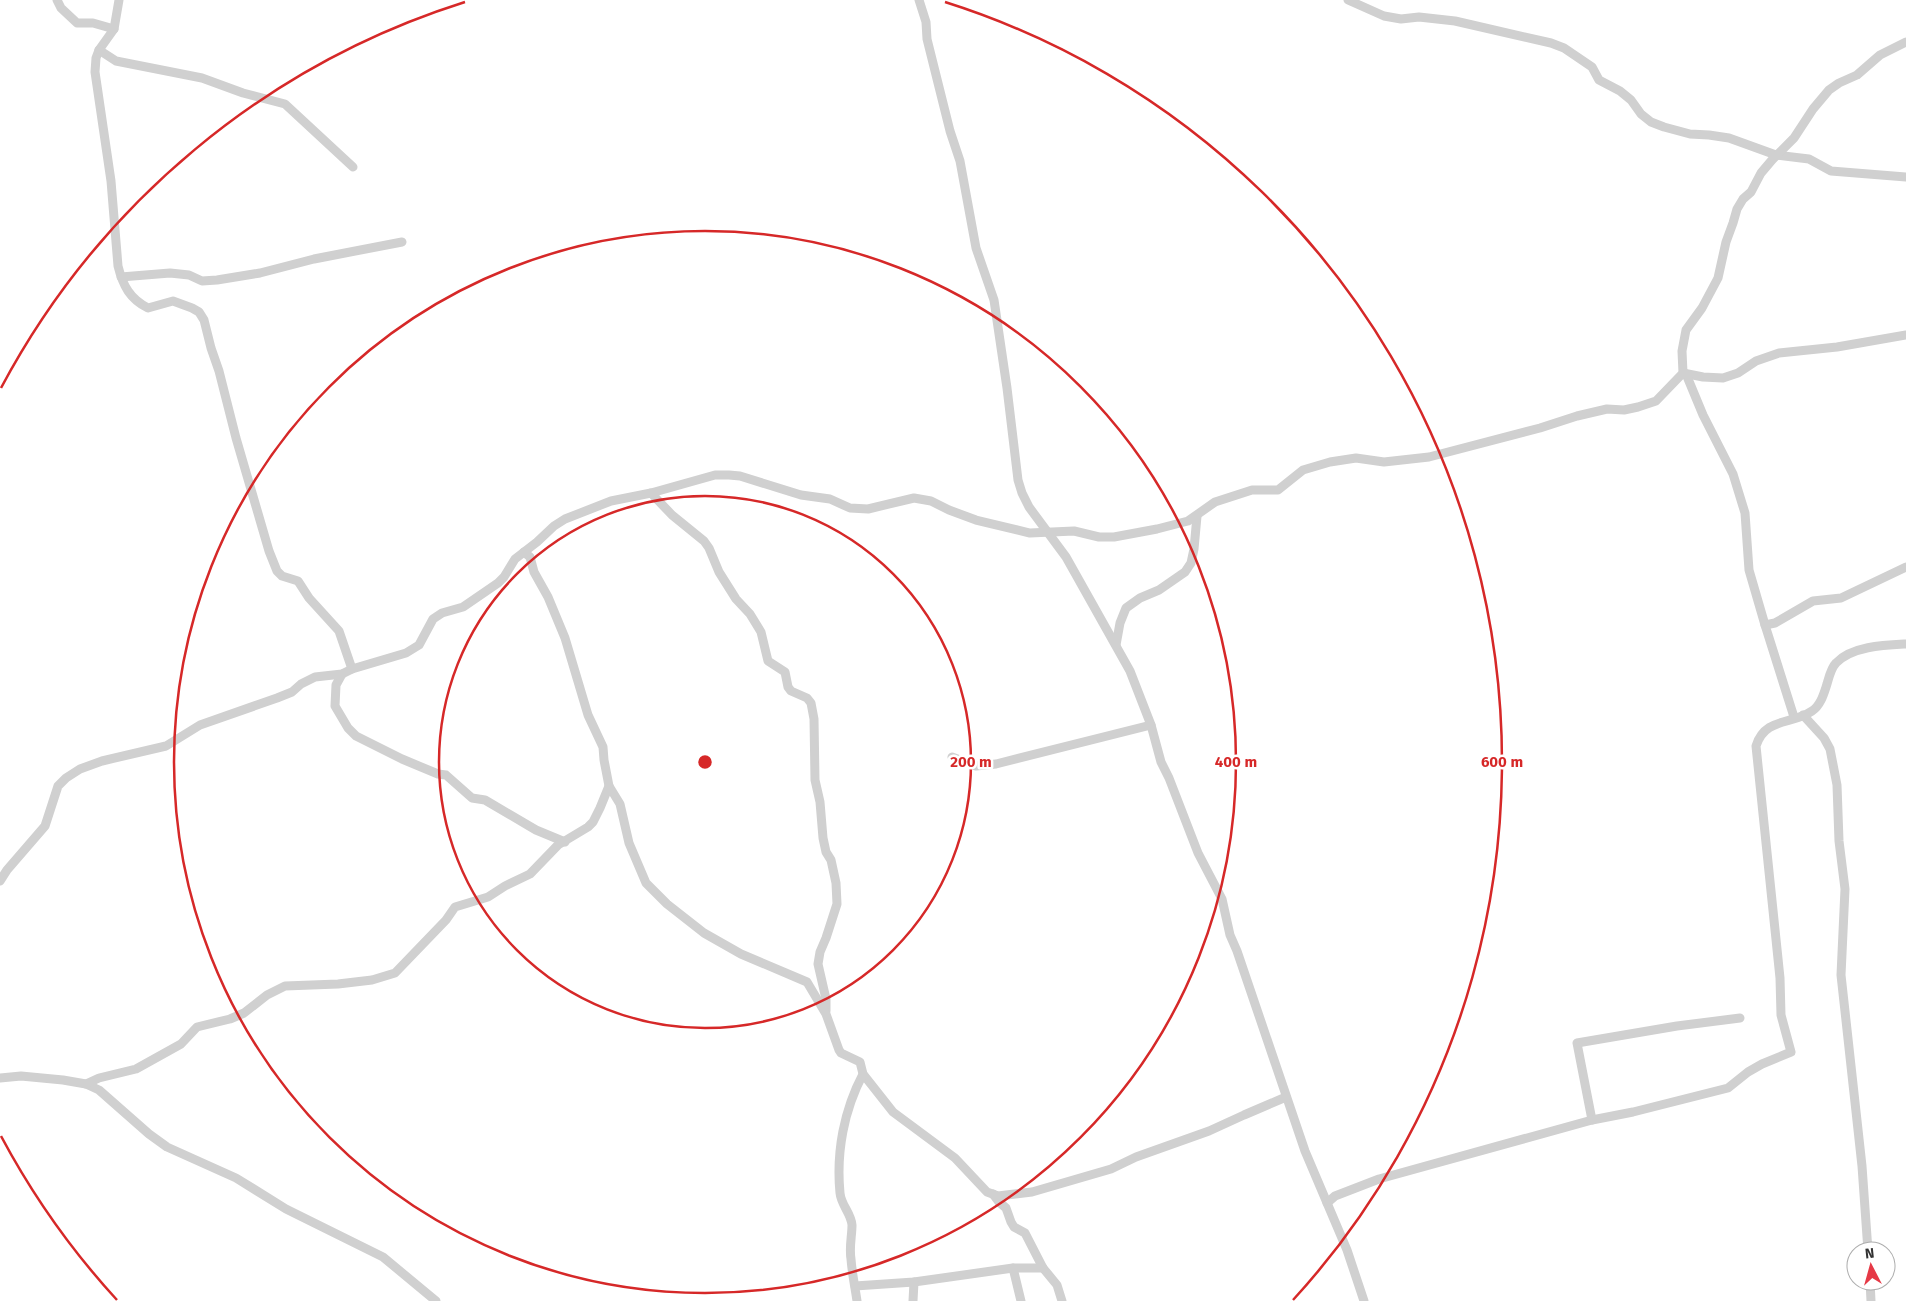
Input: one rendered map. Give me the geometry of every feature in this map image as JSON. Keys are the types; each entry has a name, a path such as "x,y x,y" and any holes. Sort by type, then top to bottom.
{"street":[{"path":"57,0 61,8 77,23 93,23 114,29"},
{"path":"120,0 114,29 99,50 96,58 95,72 111,182 118,266 121,277 127,291 137,302 148,308 173,301 183,303 199,312 204,320 224,388 236,438 269,551 277,571 282,576 298,580 309,598 340,631 352,669"},
{"path":"919,0 926,22 927,39 950,130 960,161 976,248 994,300 1018,480 1022,493 1029,507 1066,557 1130,671 1151,725 1161,762 1198,853 1222,899 1230,935 1305,1151 1347,1250 1364,1301"},
{"path":"1348,0 1384,16 1401,19 1420,18 1455,21 1551,43 1564,48 1592,66 1600,80 1626,96 1641,114 1651,122 1680,132 1729,138 1776,155 1809,159 1836,172 1906,177"},
{"path":"1867,1241 1862,1166 1841,975 1845,890 1839,841 1837,785 1830,750 1824,738 1798,716 1765,625 1749,570 1745,513 1733,474 1684,373 1682,351 1686,330 1702,308 1718,278 1736,209 1743,199 1752,192 1761,173 1794,138 1818,102 1834,86 1857,75 1880,55 1906,42"},
{"path":"99,50 116,61 202,78 244,93 285,104 353,167"},
{"path":"121,277 170,273 189,275 202,281 217,280 260,273 314,259 402,242"},
{"path":"1684,373 1722,378 1738,373 1756,361 1779,353 1837,348 1906,335"},
{"path":"0,881 44,826 58,786 73,774 102,761 166,746 200,724 270,701 292,692 301,684 315,677 342,674 414,649 419,645 433,619 442,613 463,607 492,588 504,577 511,564 545,536 554,526 565,519 611,501 651,493 715,475 729,474 801,495 830,499 850,508 868,509 914,498 930,501 976,520 1030,533 1074,531 1099,537 1114,537 1170,526 1196,516 1215,502 1252,490 1278,490 1303,470 1330,462 1356,458 1384,462 1429,457 1540,428 1577,416 1607,409 1624,410 1638,407 1656,401 1684,373"},
{"path":"651,493 672,515 704,541 719,572 761,632 768,661 785,672 788,687 791,691 807,698 811,703 814,719 815,780 820,802 823,838 826,852 831,860 838,896 818,964 826,999 826,1014"},
{"path":"1116,645 1120,623 1126,608 1140,598 1159,590 1188,568 1194,549 1196,516"},
{"path":"524,552 530,557 534,572 548,597 565,638 588,715 603,746 609,786 620,804 629,843 644,878 655,893 704,933 741,954 807,982 826,1014 839,1050 860,1062 864,1074 893,1112 955,1158 987,1192 998,1196 1032,1192 1111,1169 1136,1157 1187,1140 1286,1097"},
{"path":"1765,625 1771,625 1813,601 1841,598 1906,567"},
{"path":"1327,1203 1335,1196 1379,1179 1592,1120 1728,1088 1748,1072 1762,1064 1791,1052 1781,1015 1780,978 1756,746 1758,739 1770,727 1798,716 1818,705 1836,662 1856,651 1866,648 1906,644"},
{"path":"342,674 336,685 335,706 348,728 356,736 434,772 446,775 472,798 484,799 536,830 565,842"},
{"path":"952,757 976,766 996,764 1151,725"},
{"path":"86,1084 99,1078 136,1068 181,1044 197,1027 244,1014 267,995 286,986 338,984 372,980 395,973 456,907 488,897 530,874 542,864 555,848 593,822 609,786"},
{"path":"1592,1120 1577,1043 1677,1026 1740,1018"},
{"path":"856,1301 850,1243 852,1224 840,1193 839,1150 849,1106 855,1088 864,1074"},
{"path":"0,1078 21,1076 86,1084 107,1095 167,1148 220,1169 286,1209 378,1254 436,1301"},
{"path":"992,1194 1006,1208 1014,1226 1025,1233 1043,1268 1056,1285 1062,1301"},
{"path":"855,1286 914,1282 1013,1268 1043,1268"},
{"path":"1013,1268 1021,1301"},
{"path":"913,1301 914,1282"}]}
